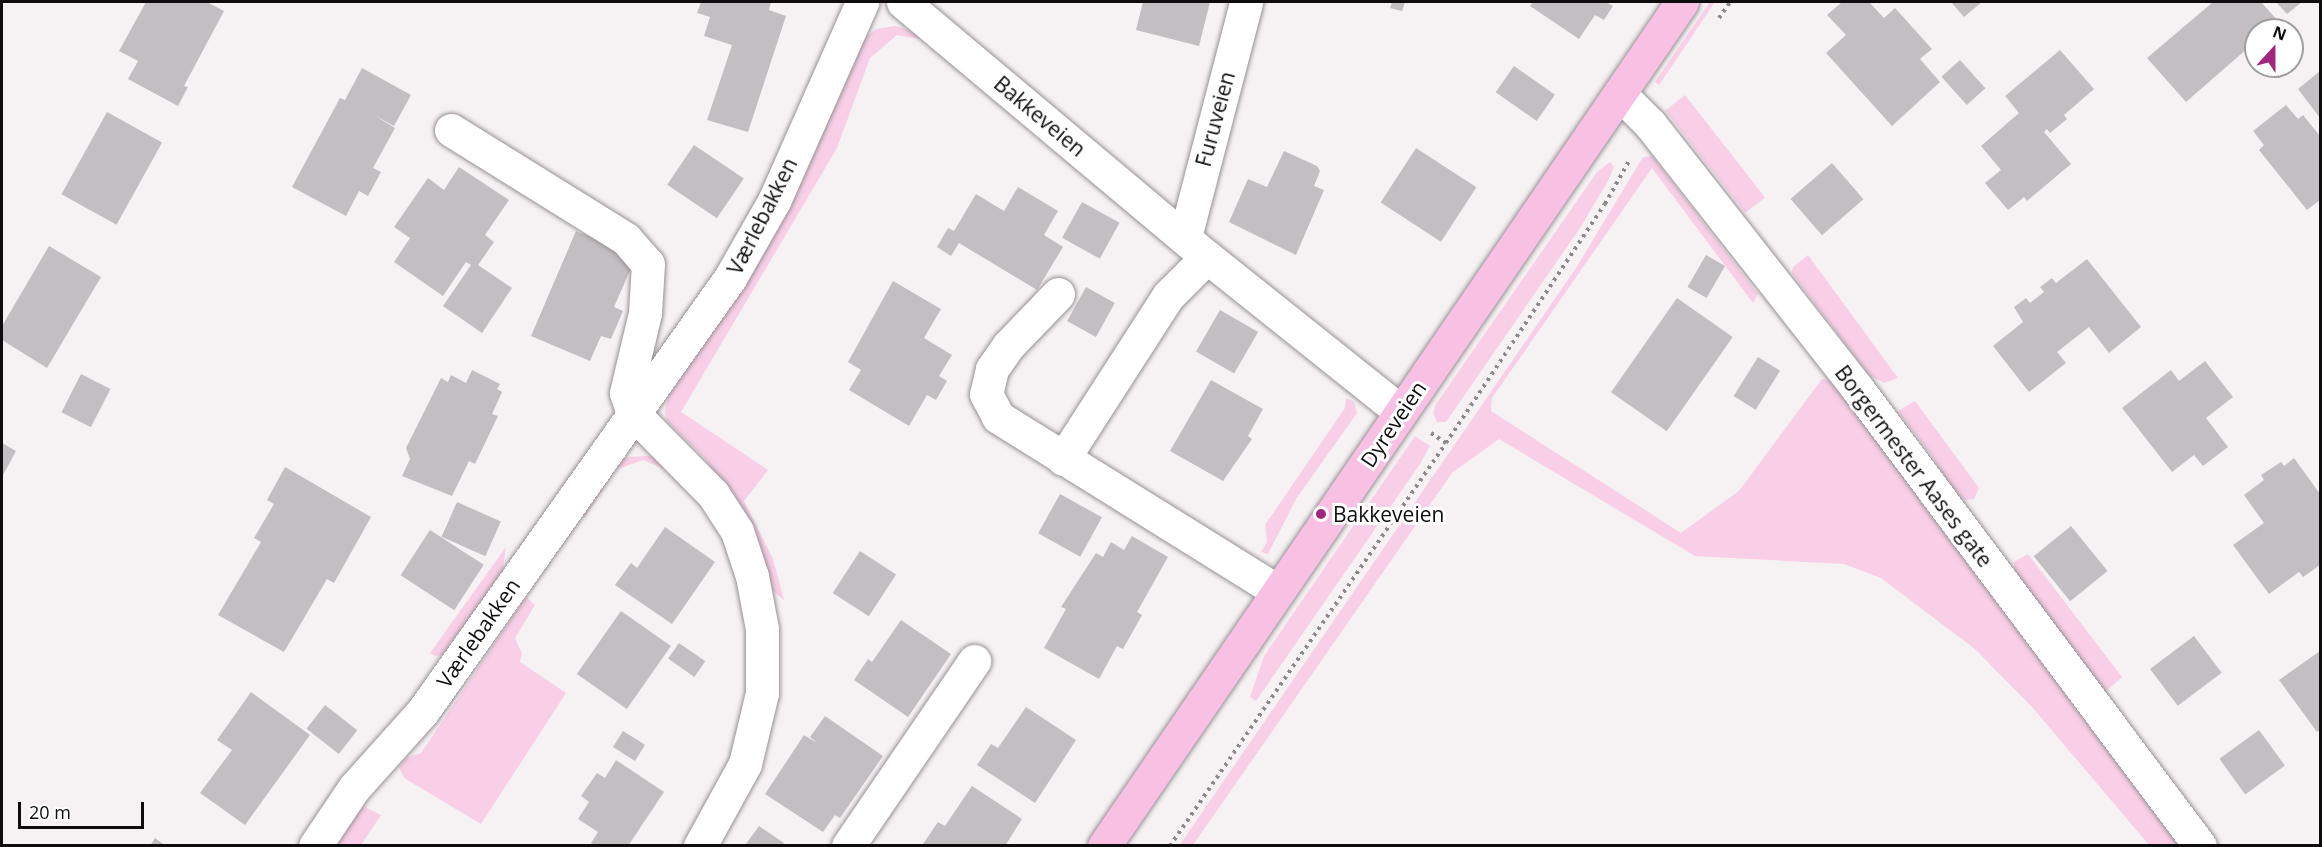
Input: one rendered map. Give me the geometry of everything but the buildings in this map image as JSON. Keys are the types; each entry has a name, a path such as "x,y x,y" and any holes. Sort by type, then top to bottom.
{"main road":[{"name":"Dyreveien","path":"1104,846 1682,2"}],"street":[{"name":"Værlebakken","path":"315,846 354,788 423,711 730,278 774,201 862,2"},
{"name":"Bakkeveien","path":"903,2 1196,247 1401,412"},
{"name":"Furuveien","path":"1196,247 1246,2"},
{"name":"Borgermester Aases gate","path":"1620,94 1650,124 1857,388 2200,846"},
{"path":"451,130 626,239 645,258 648,292 626,393 633,413 713,494 737,531 752,576 762,629 762,693 745,764 700,846"},
{"path":"1063,459 1168,296 1196,247"},
{"path":"1058,294 1008,346 992,369 986,394 998,417 1278,591"},
{"path":"848,846 974,661"}],"path":[{"path":"1717,21 1730,2"},
{"path":"1170,846 1585,234 1650,124"}],"shaded area":[{"path":"1710,2 1715,2 1659,85 1655,82"},
{"path":"895,26 921,33 932,41 897,35 870,58 837,148 681,412 768,470 744,501 773,559 784,600 771,589 757,542 739,506 703,456 667,421 665,410 672,381 858,43 876,29"},
{"path":"1685,95 1765,197 1745,213 1665,110"},
{"path":"1652,156 1758,294 1753,303 1652,168 1492,398 1491,411 1681,533 1739,491 1822,379 1831,380 2183,845 2149,845 2033,708 1975,649 1881,578 1844,564 1695,556 1499,439 1452,473 1193,845 1179,846 1576,268 1643,157"},
{"path":"1610,162 1614,167 1608,181 1580,228 1446,422 1437,422 1433,413 1436,404 1597,172"},
{"path":"1808,255 1898,378 1884,383 1869,375 1792,273 1793,267"},
{"path":"1346,398 1354,402 1357,413 1296,499 1268,554 1261,552 1267,542 1265,525 1345,408"},
{"path":"1915,401 1979,488 1974,499 1964,500 1949,485 1933,457 1898,411"},
{"path":"1415,436 1430,446 1420,464 1256,701 1250,697 1264,656"},
{"path":"650,456 666,463 667,470 643,460 615,470 585,518 581,514 611,466 628,457"},
{"path":"506,547 501,580 444,655 435,656 430,653"},
{"path":"2028,554 2122,677 2104,693 2015,574 2014,562"},
{"path":"526,597 535,605 515,638 522,654 520,662 566,693 481,824 404,778 399,767 406,758 421,753"},
{"path":"363,806 381,815 361,845 337,845"}],"place":[{"name":"Bakkeveien","path":"1321,514"}]}
